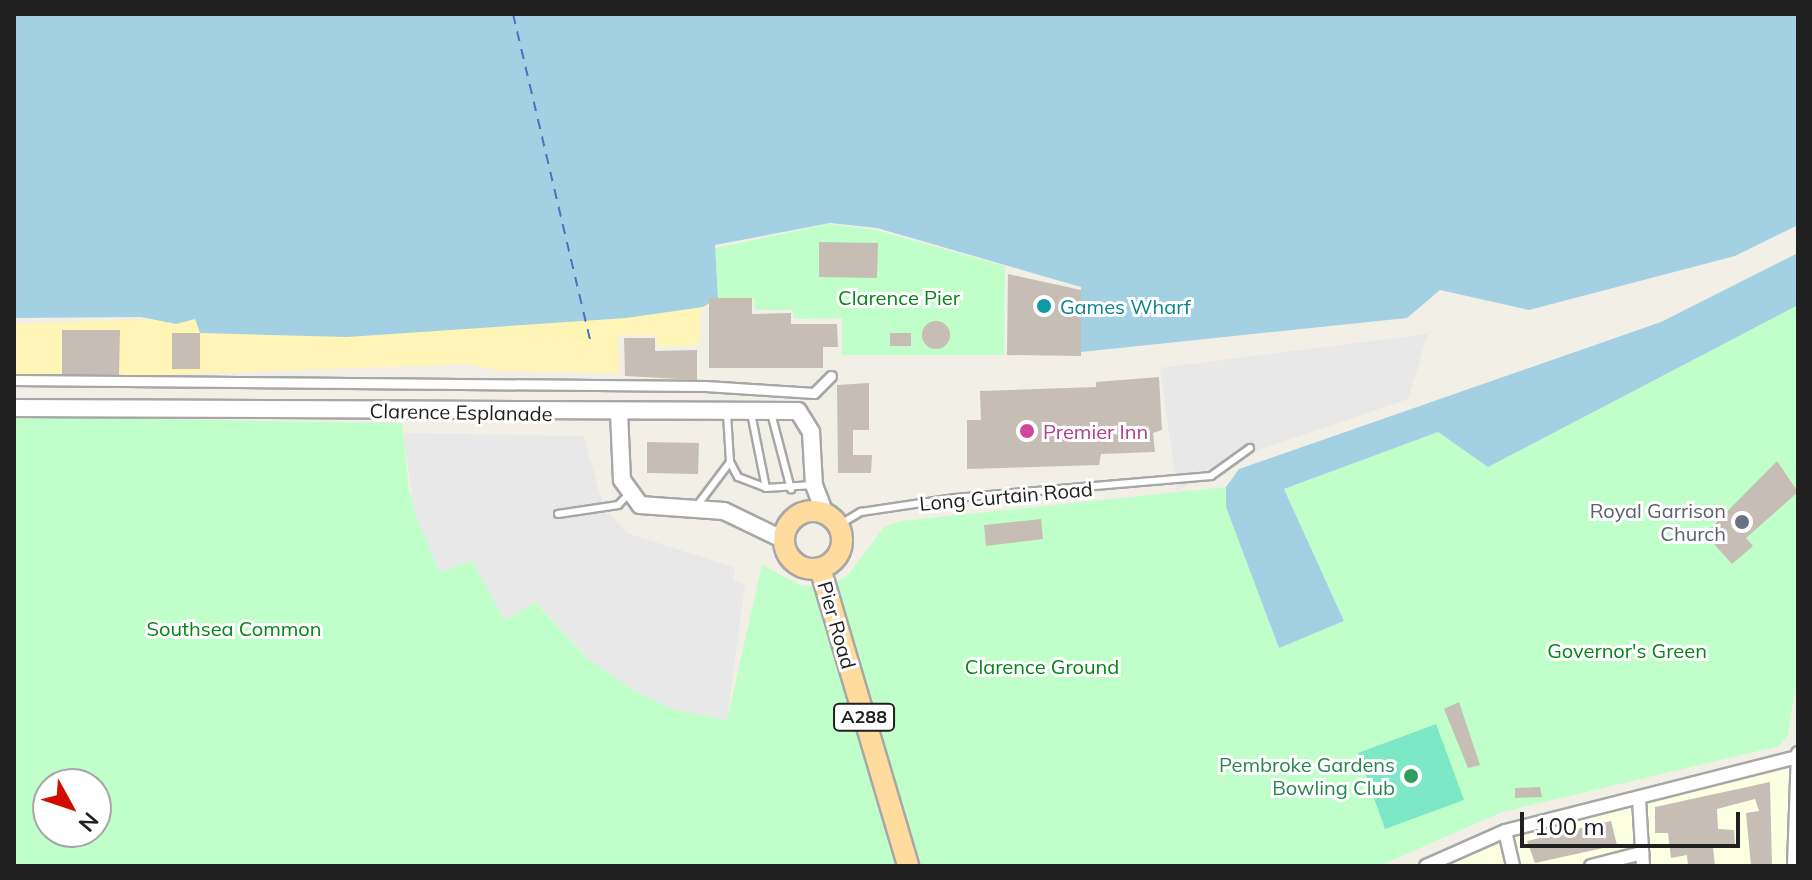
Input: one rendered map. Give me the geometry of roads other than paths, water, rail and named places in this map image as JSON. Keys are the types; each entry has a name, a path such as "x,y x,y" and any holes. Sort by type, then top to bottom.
{"main road":[{"path":"797,515 832,519 840,551 820,568 795,563 784,540 797,515"},
{"name":"Pier Road","path":"820,568 908,866"}],"street":[{"path":"14,380 705,386 814,393 831,376"},
{"name":"Clarence Esplanade","path":"14,408 770,410 807,418 814,485 832,519"},
{"path":"619,412 622,480 629,494 654,510 693,510 753,521 784,540"},
{"path":"1426,866 1505,831 1639,799 1798,755 1794,866"},
{"path":"1591,866 1642,860 1639,799"},
{"path":"1505,831 1513,866"}],"lane":[{"path":"727,410 730,462 749,486 791,489 814,485"},
{"path":"750,410 766,488"},
{"path":"770,410 791,489"},
{"name":"Long Curtain Road","path":"832,519 955,498 1211,476 1250,448"},
{"path":"693,510 730,462"},
{"path":"558,514 618,505 629,494"}],"water":[{"path":"14,14 1798,14 1798,225 1735,256 1529,310 1440,290 1407,318 1081,352 1081,287 877,228 830,223 715,245 718,298 703,307 626,318 347,337 200,333 195,319 176,324 141,317 14,318"},
{"path":"1798,253 1798,305 1488,467 1438,432 1284,489 1344,621 1279,648 1226,507 1226,487 1239,469 1661,322"}],"place":[{"name":"Games Wharf","path":"1044,306"},
{"name":"Premier Inn","path":"1027,431"},
{"name":"Royal Garrison Church","path":"1742,522"},
{"name":"Pembroke Gardens Bowling Club","path":"1411,776"}],"park label":[{"name":"Clarence Pier","path":"899,297"},
{"name":"Southsea Common","path":"234,628"},
{"name":"Governor's Green","path":"1627,650"},
{"name":"Clarence Ground","path":"1042,666"}]}
